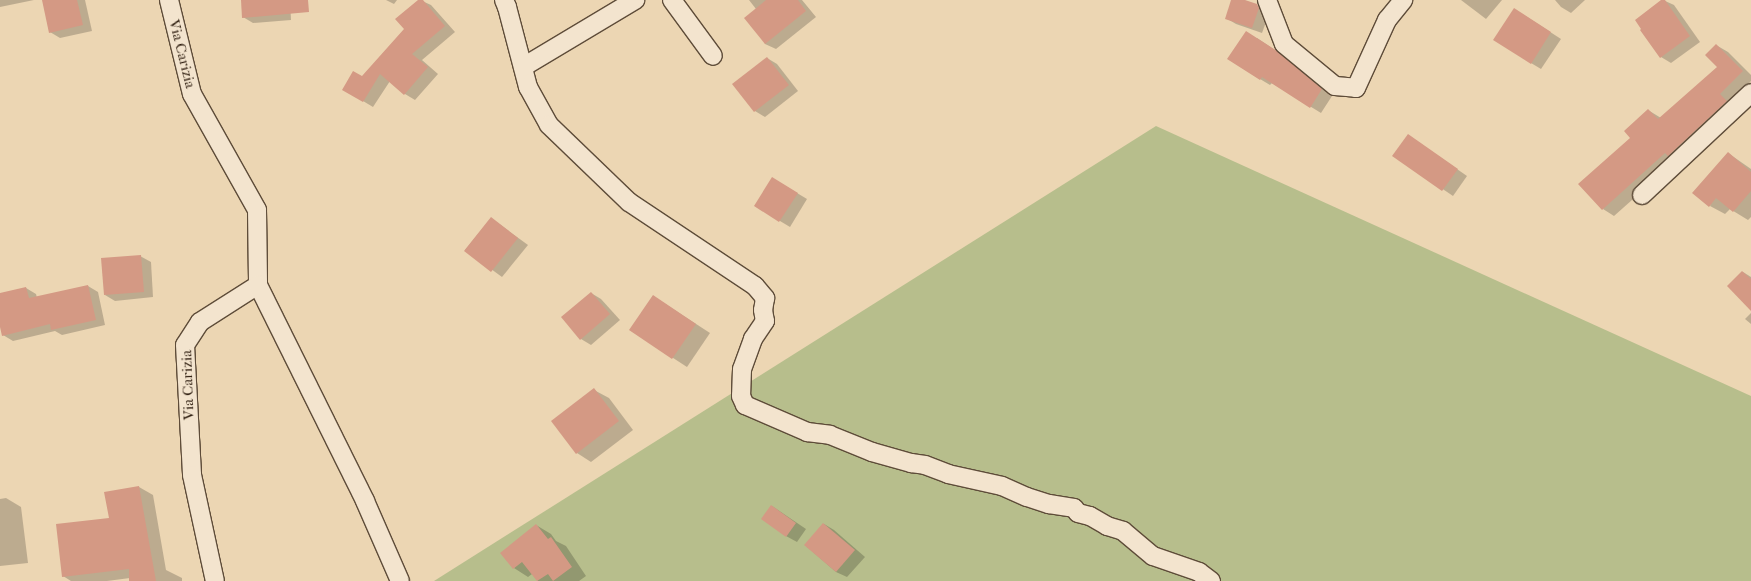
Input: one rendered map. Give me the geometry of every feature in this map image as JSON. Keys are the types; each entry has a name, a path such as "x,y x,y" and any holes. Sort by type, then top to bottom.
{"street":[{"name":"Via Carizia","path":"169,0 192,94 257,210 258,284 200,322 185,345 192,475 215,581"},
{"path":"504,0 508,7 528,87 550,125 629,202 749,282 765,298 763,310 765,321 754,339 742,369 741,396 745,405 807,432 830,434 872,452 911,463 925,465 948,474 1002,486 1027,497 1074,508 1078,512 1090,516 1107,526 1123,531 1153,556 1199,572 1211,581"},
{"path":"523,67 635,0"},
{"path":"672,0 713,56"},
{"path":"1267,0 1284,44 1335,86 1356,88 1387,20 1404,0"},
{"path":"1642,195 1751,93"},
{"path":"258,284 365,501 400,581"}],"green space":[{"path":"1156,126 1751,396 1751,581 434,581"}],"building":[{"path":"42,0 77,0 83,25 49,33"},
{"path":"241,0 308,0 309,12 242,18"},
{"path":"418,0 423,0 445,26 412,54 428,67 404,95 380,74 363,102 342,90 353,71 362,76 404,29 395,19"},
{"path":"766,0 798,0 806,11 765,44 744,18"},
{"path":"1231,0 1245,0 1257,4 1259,8 1252,28 1225,19"},
{"path":"1661,0 1665,0 1690,36 1660,58 1640,30 1641,29 1635,20"},
{"path":"1514,8 1551,32 1531,64 1493,40"},
{"path":"1246,31 1277,51 1322,89 1310,108 1262,77 1260,80 1227,59"},
{"path":"1716,44 1743,71 1720,94 1727,101 1668,156 1665,153 1602,210 1578,184 1630,138 1624,131 1648,109 1658,119 1717,67 1705,55"},
{"path":"767,57 789,85 754,112 732,84"},
{"path":"1408,134 1458,169 1442,191 1392,156"},
{"path":"1728,152 1751,172 1751,191 1733,212 1716,198 1709,207 1692,193"},
{"path":"772,177 798,193 779,222 754,206"},
{"path":"491,217 518,238 491,272 464,251"},
{"path":"141,255 144,292 104,295 101,258"},
{"path":"1742,271 1751,279 1751,311 1727,286"},
{"path":"88,285 96,320 51,330 50,324 2,336 0,327 0,293 26,287 29,298"},
{"path":"591,292 610,314 580,340 561,317"},
{"path":"653,295 696,324 672,359 629,330"},
{"path":"594,388 619,421 576,454 551,421"},
{"path":"139,486 156,581 129,581 129,569 62,577 56,524 109,518 104,492"},
{"path":"771,505 796,523 786,537 761,519"},
{"path":"823,523 855,550 836,572 804,545"},
{"path":"536,524 548,539 551,537 572,567 553,581 548,574 537,581 522,562 513,569 500,553"}]}
